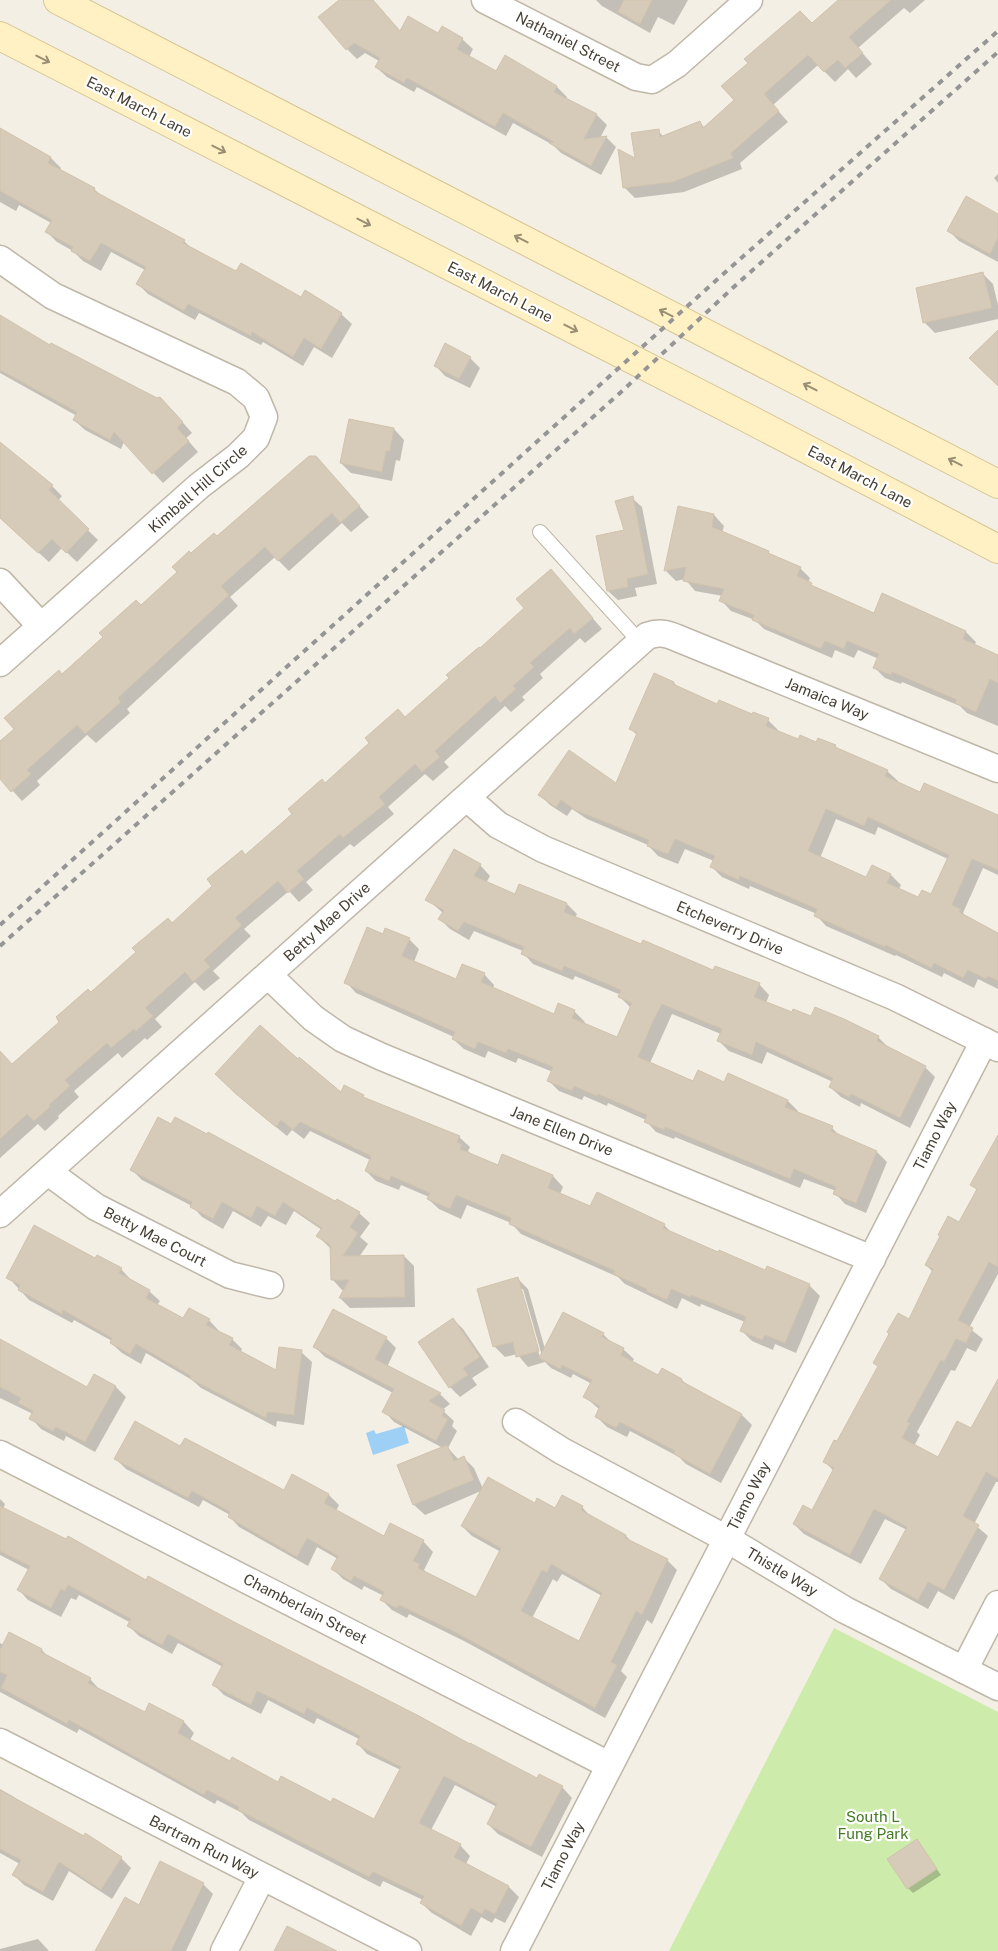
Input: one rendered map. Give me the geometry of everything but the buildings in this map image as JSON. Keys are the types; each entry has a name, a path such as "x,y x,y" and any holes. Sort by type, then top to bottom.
{"main road":[{"path":"58,0 998,484"},
{"name":"East March Lane","path":"0,36 729,409 998,549"}],"street":[{"name":"Nathaniel Street","path":"485,0 636,77 652,80 677,64 748,0"},
{"name":"Kimball Hill Circle","path":"0,259 53,296 237,382 256,398 264,417 256,438 238,456 199,486 0,663"},
{"path":"0,582 41,626"},
{"name":"Jamaica Way","path":"648,637 666,634 677,638 998,770"},
{"name":"Betty Mae Drive","path":"0,1214 648,637"},
{"name":"Etcheverry Drive","path":"467,798 498,825 543,849 895,997 991,1045"},
{"name":"Jane Ellen Drive","path":"268,975 313,1018 343,1039 374,1054 872,1259"},
{"name":"Tiamo Way","path":"514,1951 872,1259 991,1045"},
{"name":"Betty Mae Court","path":"48,1172 96,1207 230,1275 270,1285"},
{"name":"Thistle Way","path":"516,1422 562,1451 727,1539 845,1610 998,1687"},
{"name":"Chamberlain Street","path":"0,1454 609,1765"},
{"path":"964,1670 998,1604"},
{"name":"Bartram Run Way","path":"0,1742 408,1951"},
{"path":"224,1951 262,1877"}],"lane":[{"path":"540,532 648,637"}],"green space":[{"name":"South L Fung Park","path":"834,1628 998,1712 998,1951 669,1951"}],"water":[{"path":"404,1426 409,1443 373,1455 366,1433 374,1430 376,1434"}],"railway":[{"path":"0,925 721,276 998,31"},
{"path":"0,946 620,393 737,284 998,52"}]}
